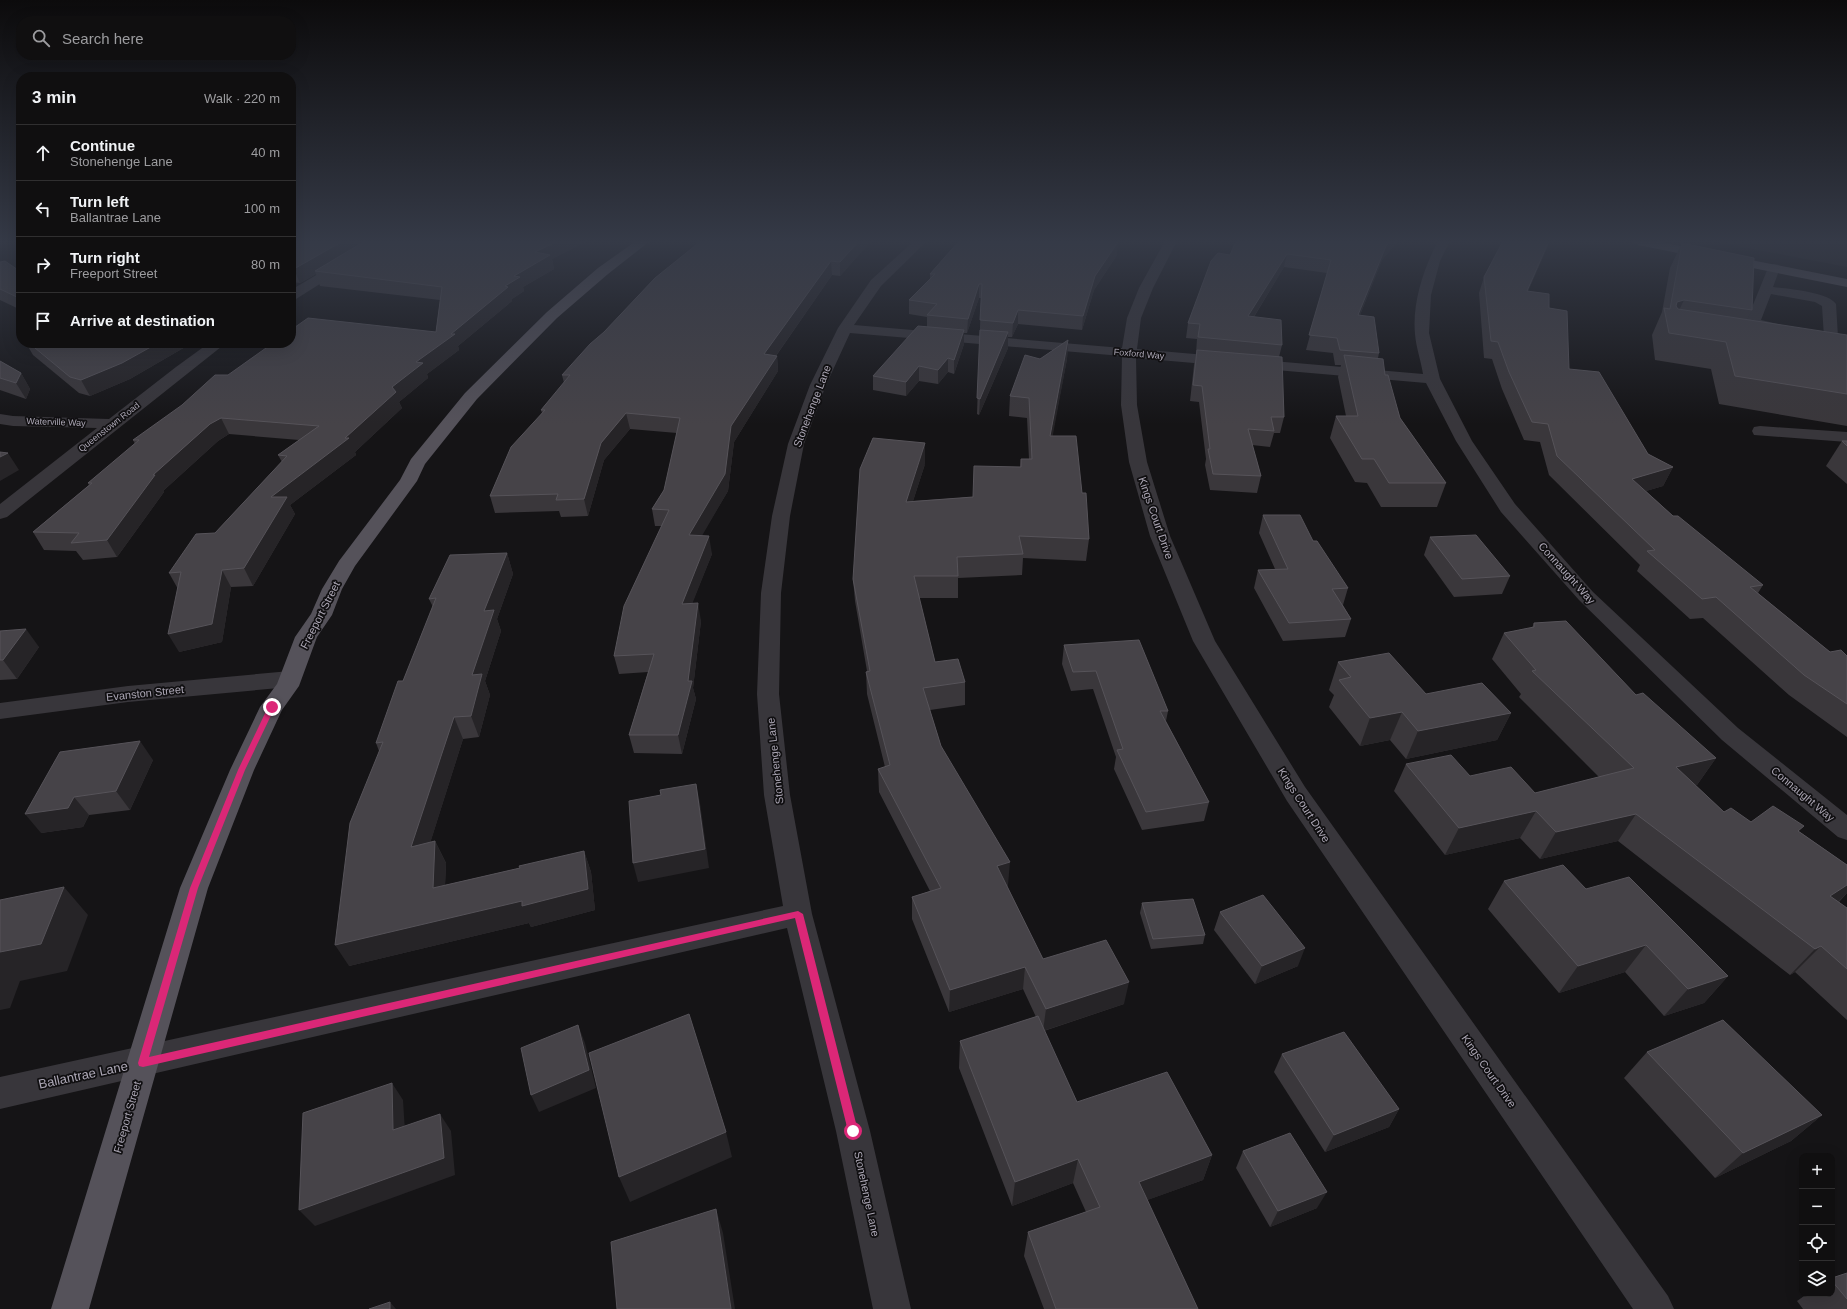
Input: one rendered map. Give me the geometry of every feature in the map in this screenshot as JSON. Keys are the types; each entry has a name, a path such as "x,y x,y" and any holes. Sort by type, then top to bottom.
{"main road":[{"name":"Freeport Street","path":"70,1309 194,888 242,770 272,707 288,686 306,637 321,615 332,589 346,565 408,481 417,463 471,396 552,315 567,302"}],"street":[{"name":"Stonehenge Lane","path":"863,302 845,328 818,385 796,444 781,516 771,593 769,702 777,795 798,914 853,1131 892,1309"},
{"name":"Kings Court Drive","path":"1140,302 1134,318 1129,353 1129,405 1138,462 1160,536 1204,641 1296,794 1655,1309"},
{"name":"Connaught Way","path":"1424,302 1422,333 1432,379 1464,441 1508,508 1586,596 1730,734 1847,830"},
{"path":"1760,302 1753,322 1764,326 1796,331"},
{"path":"1825,302 1829,304 1831,337"},
{"name":"Foxford Way","path":"845,328 1432,379"},
{"path":"1817,335 1847,339"},
{"name":"Queenstown Road","path":"0,513 112,424 212,348"},
{"name":"Waterville Way","path":"0,419 13,421 112,424"},
{"path":"1760,431 1847,437"},
{"name":"Evanston Street","path":"0,711 128,694 290,679"},
{"name":"Ballantrae Lane","path":"0,1093 143,1063 798,914"}],"building":[{"path":"440,302 490,302 451,334 455,334 416,362 423,363 392,387 396,392 345,438 349,438 271,497 287,497 244,568 222,570 212,624 168,634 181,572 169,573 196,534 215,533 287,456 278,455 319,426 221,418 210,424 153,475 155,475 107,540 71,543 79,533 33,532 92,483 88,483 139,440 133,440 182,405 215,375 228,375 266,348 296,348 296,326 308,318 436,332"},
{"path":"632,302 801,302 764,354 777,356 731,426 725,474 689,535 709,536 682,604 698,603 688,681 692,681 678,735 629,735 654,654 614,656 624,606 669,510 652,509 664,490 680,418 626,413 601,443 584,499 556,500 558,494 490,496 511,447 545,410 541,410 570,375 562,375 590,344 604,332"},
{"path":"924,302 973,302 968,319 927,315 937,304"},
{"path":"981,302 1087,302 1083,316 1018,310 1013,323 980,320"},
{"path":"1196,302 1257,302 1248,316 1281,320 1282,345 1198,337 1200,324 1188,323"},
{"path":"1319,302 1363,302 1358,315 1374,317 1379,353 1340,350 1337,338 1309,335"},
{"path":"1487,302 1549,302 1549,308 1567,311 1569,369 1599,372 1648,454 1673,467 1632,479 1673,516 1678,516 1763,585 1750,587 1830,652 1841,650 1847,656 1847,704 1804,675 1716,597 1702,599 1647,551 1655,550 1557,456 1548,424 1532,422 1509,372 1498,342 1491,341"},
{"path":"1671,302 1677,302 1676,306 1678,309 1847,335 1847,394 1735,376 1726,342 1669,333 1664,308 1670,309"},
{"path":"1698,302 1752,302 1752,310"},
{"path":"918,326 964,330 954,360 948,358 938,370 919,366 906,382 873,376"},
{"path":"980,330 1008,332 980,399 977,398"},
{"path":"1068,340 1050,436 1076,436 1082,493 1086,493 1089,539 1019,536 1023,554 957,557 958,576 914,576 935,662 958,659 965,682 923,688 941,746 1010,862 997,866 1043,959 1106,940 1129,982 1046,1009 1025,967 950,990 912,897 941,888 878,769 890,765 866,672 870,671 853,579 860,469 873,438 925,443 906,502 973,497 974,466 1021,467 1021,459 1032,459 1029,398 1010,396 1025,355 1040,359"},
{"path":"35,348 149,348 122,363 81,380 70,377"},
{"path":"1197,350 1282,357 1284,417 1271,417 1274,431 1248,429 1261,476 1213,474 1208,449 1210,449 1202,386 1193,385"},
{"path":"1344,355 1383,359 1385,375 1388,375 1400,418 1446,483 1389,483 1374,459 1362,459 1336,416 1358,416"},
{"path":"0,361 21,373 16,383 0,378"},
{"path":"1842,441 1847,441 1847,446"},
{"path":"0,452 8,453 0,457"},
{"path":"1263,515 1300,515 1313,541 1317,541 1348,588 1332,589 1351,619 1289,623 1258,570 1288,569"},
{"path":"1476,535 1510,576 1462,579 1430,537"},
{"path":"507,553 484,611 494,610 472,675 482,674 471,716 454,717 411,847 435,841 433,888 520,868 519,866 584,851 588,889 522,906 522,901 335,945 350,823 383,742 376,743 398,681 403,681 436,598 429,599 450,555"},
{"path":"1566,621 1636,695 1643,693 1716,758 1676,767 1724,812 1731,808 1751,822 1773,806 1804,826 1798,831 1847,865 1847,885 1830,896 1847,908 1847,969 1821,946 1815,949 1636,814 1556,832 1536,811 1459,828 1406,764 1451,755 1470,776 1511,767 1535,793 1634,768 1532,671 1536,670 1504,633 1534,627 1534,623"},
{"path":"26,629 3,660 0,660 0,631"},
{"path":"1139,640 1168,711 1160,711 1209,802 1146,812 1117,750 1123,749 1096,671 1073,672 1064,645"},
{"path":"1389,653 1426,694 1482,683 1511,713 1418,731 1402,712 1370,718 1339,680 1351,677 1338,662"},
{"path":"140,741 116,791 74,797 68,808 25,814 60,752"},
{"path":"696,784 705,849 633,863 629,801 661,795 660,790"},
{"path":"1563,865 1586,889 1629,877 1728,976 1688,989 1646,945 1578,966 1504,881"},
{"path":"64,887 41,944 0,952 0,900"},
{"path":"1263,895 1305,948 1262,966 1220,912"},
{"path":"1193,899 1205,935 1153,939 1142,903"},
{"path":"689,1014 726,1132 619,1177 589,1053"},
{"path":"1038,1016 1077,1102 1167,1072 1212,1155 1139,1182 1198,1309 1056,1309 1028,1232 1100,1207 1078,1159 1015,1182 960,1041"},
{"path":"1723,1020 1822,1115 1743,1153 1647,1052"},
{"path":"578,1025 589,1070 531,1095 521,1048"},
{"path":"1344,1032 1399,1109 1334,1135 1282,1054"},
{"path":"392,1083 393,1130 440,1114 444,1158 299,1210 303,1113"},
{"path":"1290,1133 1327,1192 1278,1211 1243,1151"},
{"path":"716,1209 731,1309 617,1309 611,1242"},
{"path":"1847,1273 1847,1299 1835,1285 1835,1277"},
{"path":"390,1302 390,1309 369,1309"}],"route":[{"path":"272,707 242,770 194,888 143,1063 798,914 853,1131"}]}
